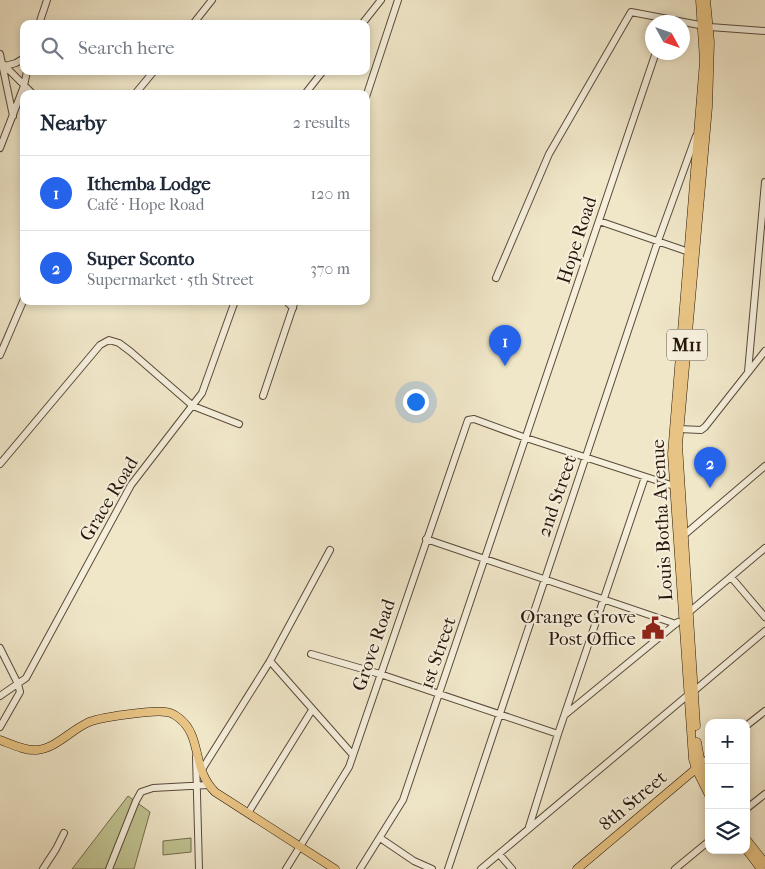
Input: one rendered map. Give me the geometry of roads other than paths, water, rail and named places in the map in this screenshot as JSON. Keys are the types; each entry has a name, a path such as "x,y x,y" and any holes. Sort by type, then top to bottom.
{"main road":[{"name":"Louis Botha Avenue","path":"685,615 678,456 679,429 708,107 710,58 700,0"},
{"name":"Louis Botha Avenue","path":"705,777 693,759 691,693 672,445 704,60 706,0"},
{"path":"0,740 29,750 40,749 54,744 81,726 95,720 163,711 174,715 186,724 191,732 200,771 208,785 220,795 335,869"},
{"path":"0,736 17,746"},
{"name":"Louis Botha Avenue","path":"698,766 705,784"},
{"name":"8th Street","path":"577,869 698,766"},
{"path":"750,844 765,863"},
{"path":"750,854 761,869"}],"street":[{"path":"40,20 47,0"},
{"path":"196,20 212,0"},
{"path":"365,20 381,0"},
{"path":"368,90 398,0"},
{"path":"496,278 548,154 631,12 645,16"},
{"path":"690,25 765,31"},
{"path":"0,54 13,117"},
{"path":"3,64 16,63 20,60"},
{"name":"Hope Road","path":"526,438 653,60"},
{"path":"3,64 28,90"},
{"path":"23,90 26,75"},
{"path":"138,90 151,75"},
{"path":"308,90 320,75"},
{"path":"0,148 20,97"},
{"name":"2nd Street","path":"448,869 658,241 698,134"},
{"path":"748,372 762,260 765,182"},
{"path":"598,221 689,252"},
{"path":"0,354 21,305"},
{"name":"Grace Road","path":"0,696 26,678 131,485 193,406 204,388 233,305"},
{"path":"263,396 294,305"},
{"path":"0,464 106,340 119,343 193,406 239,424"},
{"path":"679,429 701,430 705,428 765,351"},
{"name":"Grove Road","path":"286,869 346,772 353,755 468,420 474,419 526,438"},
{"path":"526,438 674,486"},
{"name":"1st Street","path":"360,869 404,800 526,438"},
{"path":"683,536 765,466"},
{"path":"529,827 558,734 645,476"},
{"path":"426,539 676,624"},
{"path":"566,714 765,548"},
{"path":"200,771 270,661 330,550"},
{"path":"731,577 765,617"},
{"path":"481,869 765,631"},
{"path":"0,648 20,692"},
{"path":"311,654 380,674 558,734"},
{"path":"270,661 353,755"},
{"path":"0,727 26,678"},
{"path":"248,813 312,710"},
{"path":"750,723 765,711"},
{"path":"196,751 199,869"},
{"name":"8th Street","path":"698,766 705,761"},
{"path":"109,869 141,792 152,788 208,785"},
{"path":"750,806 765,794"},
{"path":"43,869 56,850 64,833"},
{"path":"380,838 414,861 432,869"},
{"path":"675,869 705,843"},
{"path":"499,854 512,869"}],"place":[{"name":"Ithemba Lodge","path":"505,366"},
{"name":"Super Sconto","path":"710,488"},
{"name":"Orange Grove Post Office","path":"653,628"}]}
